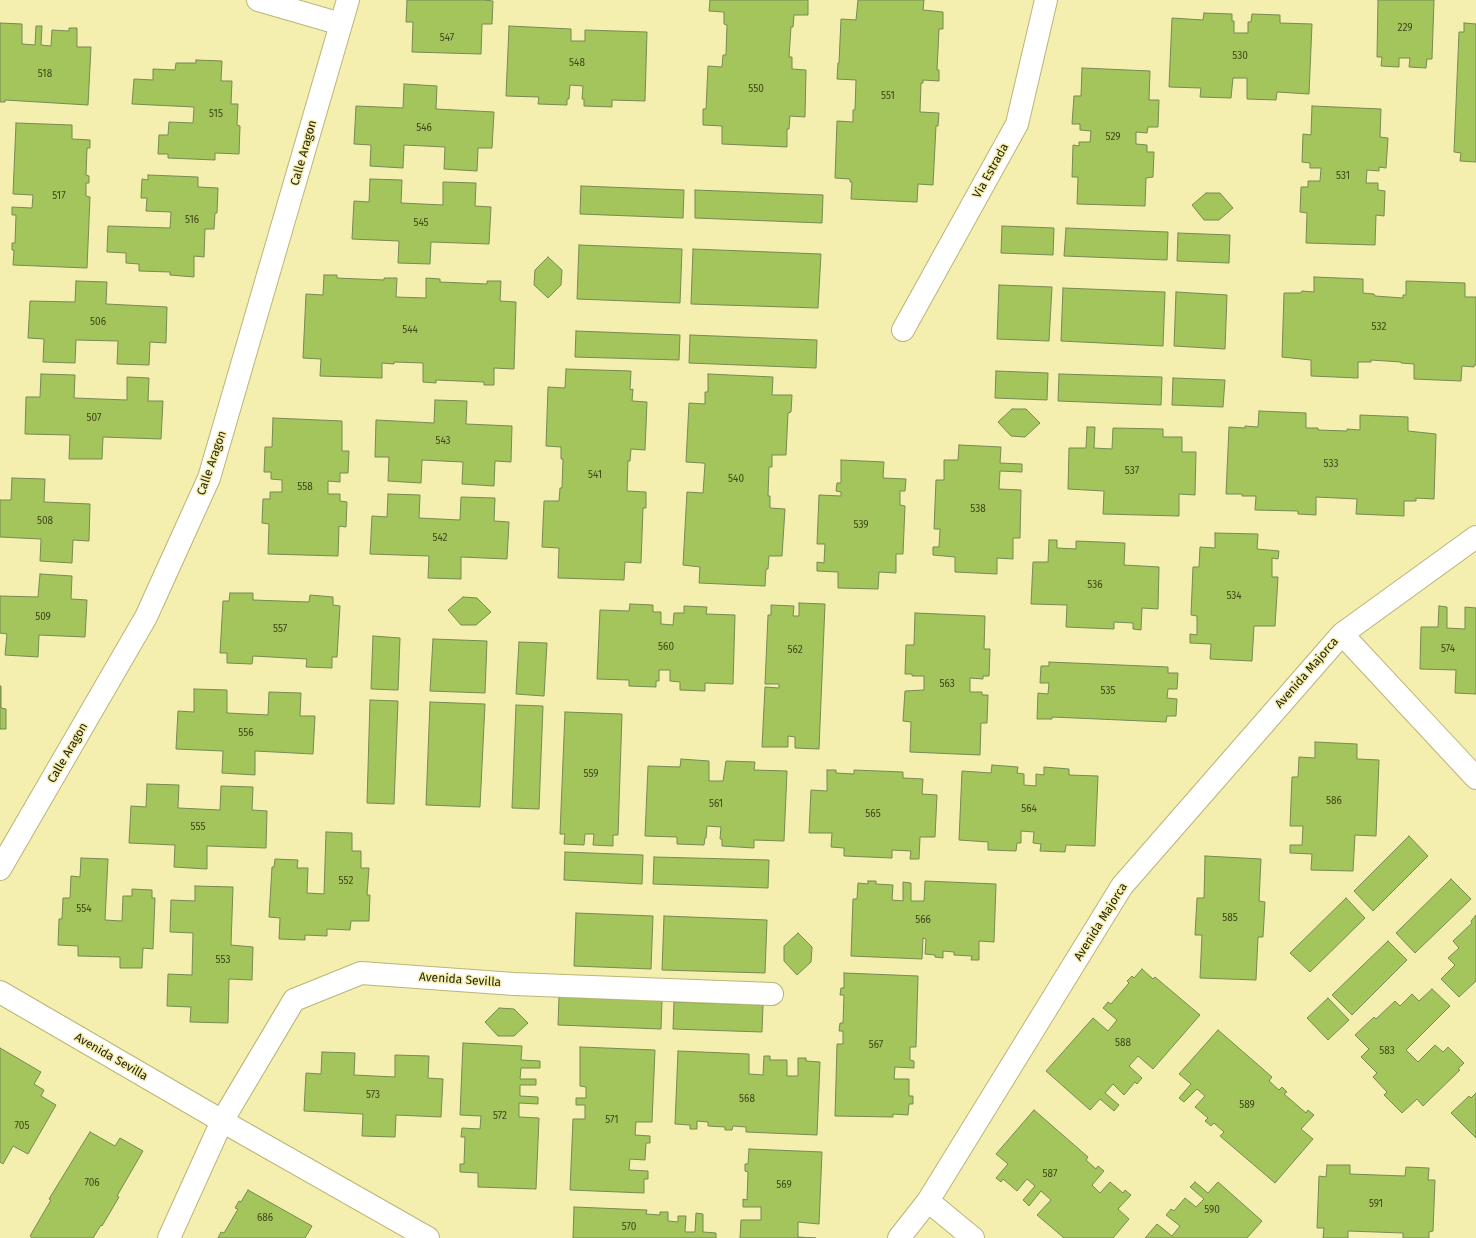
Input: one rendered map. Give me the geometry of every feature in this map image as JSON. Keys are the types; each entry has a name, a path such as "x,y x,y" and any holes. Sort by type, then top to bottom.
{"street":[{"path":"258,0 341,24"},
{"name":"Calle Aragon","path":"0,869 146,617 209,478 348,0"},
{"name":"Via Estrada","path":"903,330 1017,124 1046,0"},
{"name":"Avenida Majorca","path":"899,1238 928,1201 1122,886 1342,634 1476,536"},
{"name":"Avenida Majorca","path":"1342,634 1476,778"},
{"name":"Avenida Sevilla","path":"169,1238 222,1121 294,1000 361,973 514,984 772,994"},
{"name":"Avenida Sevilla","path":"0,992 222,1121 428,1238"},
{"path":"928,1201 973,1238"}],"building":[{"path":"407,0 493,1 492,24 482,24 481,54 412,52 413,22 406,22"},
{"path":"710,0 808,0 808,15 794,15 793,27 791,27 789,57 792,57 792,69 806,70 805,117 790,116 789,129 787,129 787,147 722,144 722,126 703,125 703,109 706,109 708,66 722,67 723,55 726,55 727,25 724,24 724,12 709,11"},
{"path":"858,0 924,0 923,10 943,12 943,29 939,29 937,70 939,70 939,81 923,80 923,83 921,83 920,112 939,113 938,126 936,126 933,185 918,184 917,202 851,199 852,182 850,182 850,179 835,178 837,121 853,122 853,110 855,110 856,80 837,79 841,19 856,20"},
{"path":"1378,0 1434,0 1432,59 1427,59 1426,68 1409,67 1410,58 1399,58 1399,67 1381,66 1382,57 1377,57"},
{"path":"1204,13 1232,14 1232,21 1234,21 1234,33 1248,33 1248,22 1251,22 1252,14 1280,15 1280,23 1312,24 1309,94 1277,92 1276,100 1247,99 1247,78 1233,78 1231,98 1200,97 1201,88 1169,87 1172,18 1203,20"},
{"path":"0,23 22,24 22,44 35,45 36,26 42,26 41,45 51,46 52,30 69,31 69,28 77,28 77,47 91,47 88,105 5,100 5,102 0,102"},
{"path":"1464,23 1476,24 1476,162 1460,161 1461,153 1454,152 1459,32 1464,32"},
{"path":"509,26 571,29 571,41 585,41 585,30 647,32 645,101 612,100 612,107 584,106 584,99 582,99 583,86 570,85 567,105 538,104 539,97 506,96"},
{"path":"196,60 222,61 221,81 232,81 231,104 238,104 237,125 240,126 239,154 215,153 215,160 168,158 168,154 158,154 159,135 168,135 169,122 193,123 194,107 132,104 134,79 153,80 153,69 175,70 176,63 196,63"},
{"path":"1082,68 1150,71 1149,100 1159,100 1158,127 1148,127 1147,133 1136,132 1136,144 1147,145 1147,152 1154,152 1153,177 1146,178 1145,206 1077,204 1078,177 1072,177 1073,145 1079,146 1079,142 1090,142 1091,131 1080,130 1080,124 1072,124 1074,96 1081,96"},
{"path":"404,84 437,86 436,109 494,112 492,148 478,148 477,171 444,169 445,147 404,145 403,168 370,166 371,145 354,144 356,106 403,108"},
{"path":"1312,106 1381,109 1380,137 1388,138 1386,168 1379,167 1379,171 1367,170 1366,183 1378,183 1378,190 1385,191 1384,216 1376,215 1375,245 1306,243 1307,213 1300,212 1301,187 1308,187 1308,181 1320,181 1321,168 1310,168 1310,163 1302,162 1303,134 1311,135"},
{"path":"16,123 72,125 72,139 90,140 90,148 87,148 86,175 89,176 89,183 86,183 86,196 90,197 87,268 13,265 14,250 12,250 12,243 15,243 16,215 12,215 12,207 32,208 33,195 13,194"},
{"path":"148,175 198,177 198,187 218,188 217,213 215,213 214,229 205,229 204,257 194,256 194,277 170,275 170,272 139,271 139,264 126,263 126,253 107,252 108,226 170,228 171,212 146,211 147,198 141,198 142,179 148,180"},
{"path":"370,179 402,180 401,203 443,205 443,182 476,183 475,206 491,207 489,244 431,242 430,264 398,263 399,241 352,239 354,201 369,202"},
{"path":"581,186 684,190 683,218 580,214"},
{"path":"695,190 823,195 822,223 695,218"},
{"path":"1206,193 1220,193 1233,208 1219,220 1204,220 1192,205"},
{"path":"1002,226 1054,228 1053,255 1001,253"},
{"path":"1066,228 1168,232 1167,260 1064,256"},
{"path":"1178,233 1230,235 1229,263 1177,261"},
{"path":"579,245 682,249 680,303 577,299"},
{"path":"693,249 821,254 818,308 691,304"},
{"path":"548,257 562,270 561,285 548,298 534,285 535,270"},
{"path":"324,275 337,275 337,278 384,280 384,278 397,278 396,297 426,298 426,278 440,279 440,282 487,284 487,281 501,281 500,301 516,302 514,369 494,368 494,385 484,385 484,382 436,380 436,383 423,382 423,363 382,363 382,378 320,376 321,359 303,358 306,294 323,295"},
{"path":"1314,277 1363,279 1363,293 1374,294 1375,296 1403,298 1403,295 1406,295 1406,281 1465,283 1465,297 1476,297 1476,365 1474,365 1474,367 1462,366 1461,381 1414,379 1414,364 1371,360 1371,362 1358,362 1358,378 1311,376 1311,360 1282,357 1284,293 1301,293 1302,291 1314,292"},
{"path":"76,281 107,282 106,304 167,307 166,343 150,342 149,365 117,364 118,341 76,340 75,363 43,362 44,339 28,338 30,301 75,302"},
{"path":"999,285 1052,287 1049,341 997,339"},
{"path":"1063,288 1165,292 1163,346 1061,341"},
{"path":"1176,292 1227,295 1225,349 1174,346"},
{"path":"576,331 680,335 679,360 575,357"},
{"path":"690,335 817,340 816,368 689,363"},
{"path":"566,369 631,371 630,390 633,389 632,401 647,402 645,450 631,449 630,461 628,461 627,491 646,492 646,508 643,508 641,563 625,562 624,580 558,578 559,548 542,547 544,501 559,501 560,488 562,488 563,459 561,459 561,447 546,446 548,387 565,388"},
{"path":"996,371 1048,373 1047,400 995,398"},
{"path":"41,374 75,375 74,398 127,400 127,377 149,378 148,401 163,401 161,439 103,437 102,459 69,459 70,435 25,434 26,397 40,397"},
{"path":"708,374 773,377 772,395 792,395 791,412 788,413 786,455 772,455 772,467 769,467 768,496 770,496 770,508 785,509 782,556 769,556 768,569 766,569 765,586 699,583 700,567 683,565 687,492 703,493 705,464 686,462 689,403 705,404 705,392 708,392"},
{"path":"1059,374 1162,377 1161,405 1058,401"},
{"path":"1173,378 1225,380 1223,407 1172,405"},
{"path":"435,400 467,401 466,424 512,426 511,462 495,461 494,486 462,484 463,462 422,460 421,483 388,481 389,457 375,457 376,420 434,423"},
{"path":"1012,409 1026,409 1040,423 1025,437 1011,436 998,422"},
{"path":"1259,411 1306,413 1306,428 1318,428 1318,430 1360,430 1360,415 1408,417 1408,431 1436,434 1434,499 1416,498 1416,501 1404,501 1404,516 1356,514 1357,499 1316,497 1316,515 1298,514 1298,511 1255,510 1256,496 1226,494 1229,427 1258,427"},
{"path":"273,418 342,421 342,451 349,451 348,473 340,473 340,482 328,481 328,494 340,494 340,501 347,502 346,527 339,526 338,556 268,554 269,524 262,523 263,499 270,499 270,492 282,492 282,480 271,479 271,472 264,472 265,447 272,447"},
{"path":"1087,427 1095,427 1094,448 1112,449 1113,428 1163,429 1163,437 1182,437 1182,452 1196,452 1195,495 1179,494 1179,516 1103,514 1104,491 1068,489 1069,448 1086,448"},
{"path":"959,445 1001,447 1000,463 1022,464 1022,472 1000,471 999,489 1021,490 1020,538 1013,538 1013,559 997,558 997,574 955,572 955,557 933,555 933,547 939,547 940,529 934,529 936,480 944,480 944,460 958,460"},
{"path":"841,460 884,462 883,478 906,479 905,491 900,491 900,505 905,506 903,554 896,554 896,573 879,572 878,589 838,588 838,572 817,571 817,562 824,563 825,544 817,544 819,495 841,496 841,492 836,491 837,483 841,483"},
{"path":"12,478 45,479 44,502 90,504 89,541 73,540 72,563 40,561 41,539 0,537 0,500 11,500"},
{"path":"388,494 420,495 419,518 460,520 461,497 495,498 494,521 509,522 507,559 461,557 461,579 428,578 429,556 370,554 372,516 387,517"},
{"path":"1215,533 1258,534 1257,549 1279,551 1278,559 1272,558 1272,577 1278,577 1275,626 1254,626 1252,661 1210,659 1211,644 1190,643 1190,634 1197,635 1197,616 1191,615 1193,567 1199,567 1200,547 1215,548"},
{"path":"1049,540 1057,540 1057,548 1076,549 1076,541 1125,543 1124,565 1159,567 1158,609 1142,608 1141,630 1133,629 1133,623 1114,622 1114,629 1066,627 1067,605 1031,604 1033,562 1048,562"},
{"path":"40,574 72,576 71,599 87,600 85,637 39,635 38,657 5,655 7,634 0,633 0,596 38,597"},
{"path":"230,593 253,593 253,600 309,602 310,595 333,597 333,605 340,606 337,657 332,657 332,668 306,667 307,659 253,656 252,664 227,663 227,653 220,653 223,601 229,601"},
{"path":"463,597 477,598 491,612 476,625 461,625 448,610"},
{"path":"799,603 825,604 819,749 795,748 795,737 788,736 788,747 762,747 765,687 779,688 779,684 765,684 768,615 771,615 771,605 794,606 793,616 799,616"},
{"path":"630,604 653,605 653,612 661,612 661,624 673,625 674,613 684,613 684,606 707,607 706,614 735,615 733,684 705,683 705,691 680,690 680,682 670,681 670,670 659,670 659,681 656,681 656,687 629,686 629,680 597,679 600,610 629,611"},
{"path":"1439,606 1447,607 1447,628 1465,629 1465,607 1476,608 1476,694 1455,693 1456,670 1420,669 1421,627 1438,627"},
{"path":"915,613 985,616 984,649 990,649 989,676 983,676 983,679 970,678 970,692 982,692 982,695 988,695 987,723 981,723 980,755 910,752 911,722 903,721 905,691 924,690 924,676 912,676 912,674 905,674 906,645 914,645"},
{"path":"373,636 400,638 398,690 371,689"},
{"path":"433,639 487,641 485,693 430,691"},
{"path":"519,642 547,643 544,696 516,694"},
{"path":"1049,662 1168,667 1168,673 1178,673 1177,689 1168,689 1167,698 1177,699 1176,716 1167,716 1166,722 1052,717 1052,719 1037,719 1038,693 1048,694 1049,683 1040,683 1041,666 1049,666"},
{"path":"0,686 1,708 6,709 6,729 0,729"},
{"path":"194,689 227,690 227,713 268,715 269,692 301,693 300,716 315,716 313,754 255,751 255,775 222,773 223,751 176,749 178,711 194,712"},
{"path":"370,700 398,701 394,804 367,803"},
{"path":"430,702 485,704 480,807 426,805"},
{"path":"516,705 543,706 539,809 512,808"},
{"path":"565,712 622,714 618,835 613,835 613,846 593,845 594,834 585,834 584,845 564,844 565,834 560,834"},
{"path":"1315,742 1357,744 1357,759 1379,760 1376,836 1355,835 1353,871 1311,870 1312,854 1290,853 1290,845 1302,845 1303,826 1290,826 1292,777 1298,777 1299,757 1315,758"},
{"path":"681,759 709,761 709,781 723,781 726,761 755,762 754,770 787,771 784,841 754,840 754,848 722,846 722,839 720,839 721,827 707,826 704,845 677,844 677,837 645,836 648,766 680,767"},
{"path":"992,765 1018,767 1017,773 1024,774 1024,785 1036,786 1036,774 1044,775 1044,767 1069,769 1069,775 1098,776 1095,846 1066,845 1065,852 1040,851 1041,844 1033,843 1034,832 1021,831 1021,843 1017,843 1016,851 988,850 988,842 959,840 962,771 991,773"},
{"path":"827,770 836,770 836,773 854,774 854,770 903,772 903,778 923,779 922,794 937,795 935,837 920,837 919,859 910,859 911,851 892,850 892,858 844,856 844,848 831,847 832,833 809,833 811,790 827,791"},
{"path":"147,784 179,785 178,808 220,810 221,786 253,787 252,810 267,811 266,848 207,846 207,869 174,867 175,845 129,843 131,806 146,807"},
{"path":"326,832 352,833 352,851 361,851 361,868 369,868 367,895 370,895 369,921 351,921 350,930 327,929 327,936 305,935 305,940 279,939 280,918 269,917 272,867 274,867 275,859 298,860 297,868 308,868 307,893 324,894"},
{"path":"1409,836 1428,856 1373,911 1354,891"},
{"path":"565,852 643,855 642,884 564,880"},
{"path":"1205,856 1261,859 1259,901 1265,902 1263,937 1258,937 1256,980 1200,978 1202,935 1195,935 1197,898 1204,898"},
{"path":"654,857 769,860 768,888 653,884"},
{"path":"81,858 108,859 105,920 122,921 123,896 132,896 132,889 152,890 152,898 155,898 153,949 143,948 142,968 120,968 120,957 78,956 78,946 58,945 59,919 62,919 63,898 70,898 71,876 80,877"},
{"path":"1451,879 1471,899 1415,953 1396,933"},
{"path":"868,881 876,881 876,884 893,885 892,900 903,901 903,882 911,883 911,901 924,901 925,881 996,884 994,942 979,941 979,960 971,960 972,956 954,955 954,952 943,951 943,958 925,954 926,939 923,938 922,959 851,956 853,899 857,899 858,883 868,884"},
{"path":"195,886 233,887 231,945 253,947 252,980 229,979 228,1023 190,1022 191,1007 167,1006 168,974 192,975 193,933 170,932 171,900 195,901"},
{"path":"1346,898 1365,918 1310,972 1290,953"},
{"path":"576,913 653,916 651,969 574,966"},
{"path":"1476,915 1476,981 1459,997 1441,979 1455,965 1448,958 1459,948 1453,941 1472,923 1471,921"},
{"path":"664,916 767,920 765,973 662,970"},
{"path":"798,933 812,947 811,962 797,975 784,961 784,946"},
{"path":"1388,941 1407,960 1352,1015 1332,995"},
{"path":"1142,969 1153,979 1155,977 1200,1015 1153,1069 1138,1056 1129,1066 1142,1078 1137,1084 1135,1082 1124,1095 1113,1084 1105,1093 1119,1105 1114,1111 1100,1099 1090,1110 1046,1071 1093,1018 1108,1031 1117,1020 1103,1008 1108,1002 1111,1004 1129,983 1127,981 1132,976 1134,978"},
{"path":"844,973 918,976 916,1047 910,1047 910,1060 914,1061 914,1068 895,1067 894,1079 909,1079 909,1096 913,1096 913,1104 909,1104 908,1115 893,1114 893,1117 835,1116 837,1044 843,1044 843,1031 839,1031 840,1023 843,1023 844,995 840,995 841,988 844,988"},
{"path":"1432,989 1450,1006 1406,1050 1418,1062 1435,1045 1443,1052 1448,1047 1464,1063 1458,1069 1460,1070 1423,1106 1417,1099 1402,1113 1384,1095 1387,1092 1373,1077 1377,1073 1361,1057 1369,1049 1355,1035 1374,1017 1376,1019 1395,1001 1400,1006 1412,994 1419,1001"},
{"path":"559,997 662,1001 661,1029 558,1025"},
{"path":"1328,998 1349,1020 1328,1040 1307,1018"},
{"path":"674,1002 763,1005 762,1032 673,1029"},
{"path":"499,1008 514,1009 528,1023 514,1036 498,1036 485,1022"},
{"path":"1218,1030 1272,1077 1269,1081 1279,1090 1282,1087 1287,1092 1284,1094 1306,1113 1308,1110 1314,1115 1301,1129 1313,1139 1275,1183 1220,1136 1224,1132 1214,1123 1211,1126 1205,1121 1208,1118 1195,1107 1205,1096 1197,1089 1184,1102 1179,1098 1191,1084 1179,1074"},
{"path":"463,1043 522,1046 521,1060 540,1061 540,1068 521,1068 520,1079 536,1079 536,1085 520,1085 520,1096 538,1097 538,1104 519,1103 519,1117 539,1118 536,1189 478,1187 478,1173 460,1172 460,1164 464,1164 465,1137 461,1137 462,1128 480,1129 481,1116 460,1115"},
{"path":"580,1047 655,1050 652,1122 636,1122 635,1135 650,1136 650,1143 646,1143 645,1160 630,1159 629,1170 648,1171 648,1179 644,1179 644,1193 570,1190 573,1119 585,1119 585,1105 576,1105 576,1098 586,1098 586,1087 580,1086"},
{"path":"0,1048 41,1072 34,1084 44,1090 41,1096 56,1105 28,1154 13,1146 3,1164 0,1162"},
{"path":"678,1051 749,1054 749,1074 763,1075 764,1056 770,1056 770,1060 787,1060 787,1076 798,1076 798,1058 806,1058 806,1061 820,1062 817,1135 746,1132 746,1127 733,1126 732,1130 725,1130 725,1127 708,1126 708,1122 697,1121 697,1129 690,1129 690,1125 675,1124"},
{"path":"322,1052 355,1053 354,1075 395,1077 395,1055 429,1056 428,1078 443,1079 441,1117 396,1115 395,1137 362,1136 363,1114 304,1111 306,1073 321,1074"},
{"path":"1476,1093 1476,1138 1451,1113 1469,1096 1471,1098"},
{"path":"1034,1110 1088,1157 1086,1160 1096,1169 1098,1166 1104,1171 1092,1185 1100,1193 1110,1182 1123,1193 1125,1190 1131,1195 1118,1209 1129,1219 1113,1238 1064,1238 1037,1215 1051,1200 1041,1191 1029,1206 1023,1200 1035,1186 1027,1179 1017,1191 1003,1179 1001,1182 996,1178 1008,1164 996,1154"},
{"path":"90,1132 115,1146 120,1138 143,1151 117,1196 119,1197 93,1238 32,1238 30,1236 51,1200 49,1199"},
{"path":"749,1149 822,1152 819,1224 798,1222 798,1237 816,1238 740,1238 741,1220 761,1220 761,1207 743,1207 743,1199 747,1200 748,1172 745,1171 745,1164 748,1164"},
{"path":"1327,1165 1350,1165 1350,1174 1405,1176 1406,1167 1429,1168 1428,1180 1435,1180 1433,1231 1429,1232 1429,1238 1403,1238 1403,1233 1348,1231 1348,1238 1323,1238 1324,1228 1317,1228 1319,1176 1326,1177"},
{"path":"1195,1182 1208,1193 1218,1182 1262,1221 1247,1238 1145,1238 1157,1224 1172,1236 1180,1226 1166,1215 1171,1209 1174,1211 1185,1198 1196,1207 1204,1199 1190,1187"},
{"path":"248,1190 312,1226 305,1238 218,1238 221,1232 224,1233 238,1209 235,1208 239,1201 241,1202"},
{"path":"574,1207 647,1210 646,1214 660,1215 660,1212 668,1212 668,1221 678,1222 678,1216 686,1216 685,1232 695,1232 696,1213 703,1214 703,1232 716,1233 716,1238 573,1238"}]}
